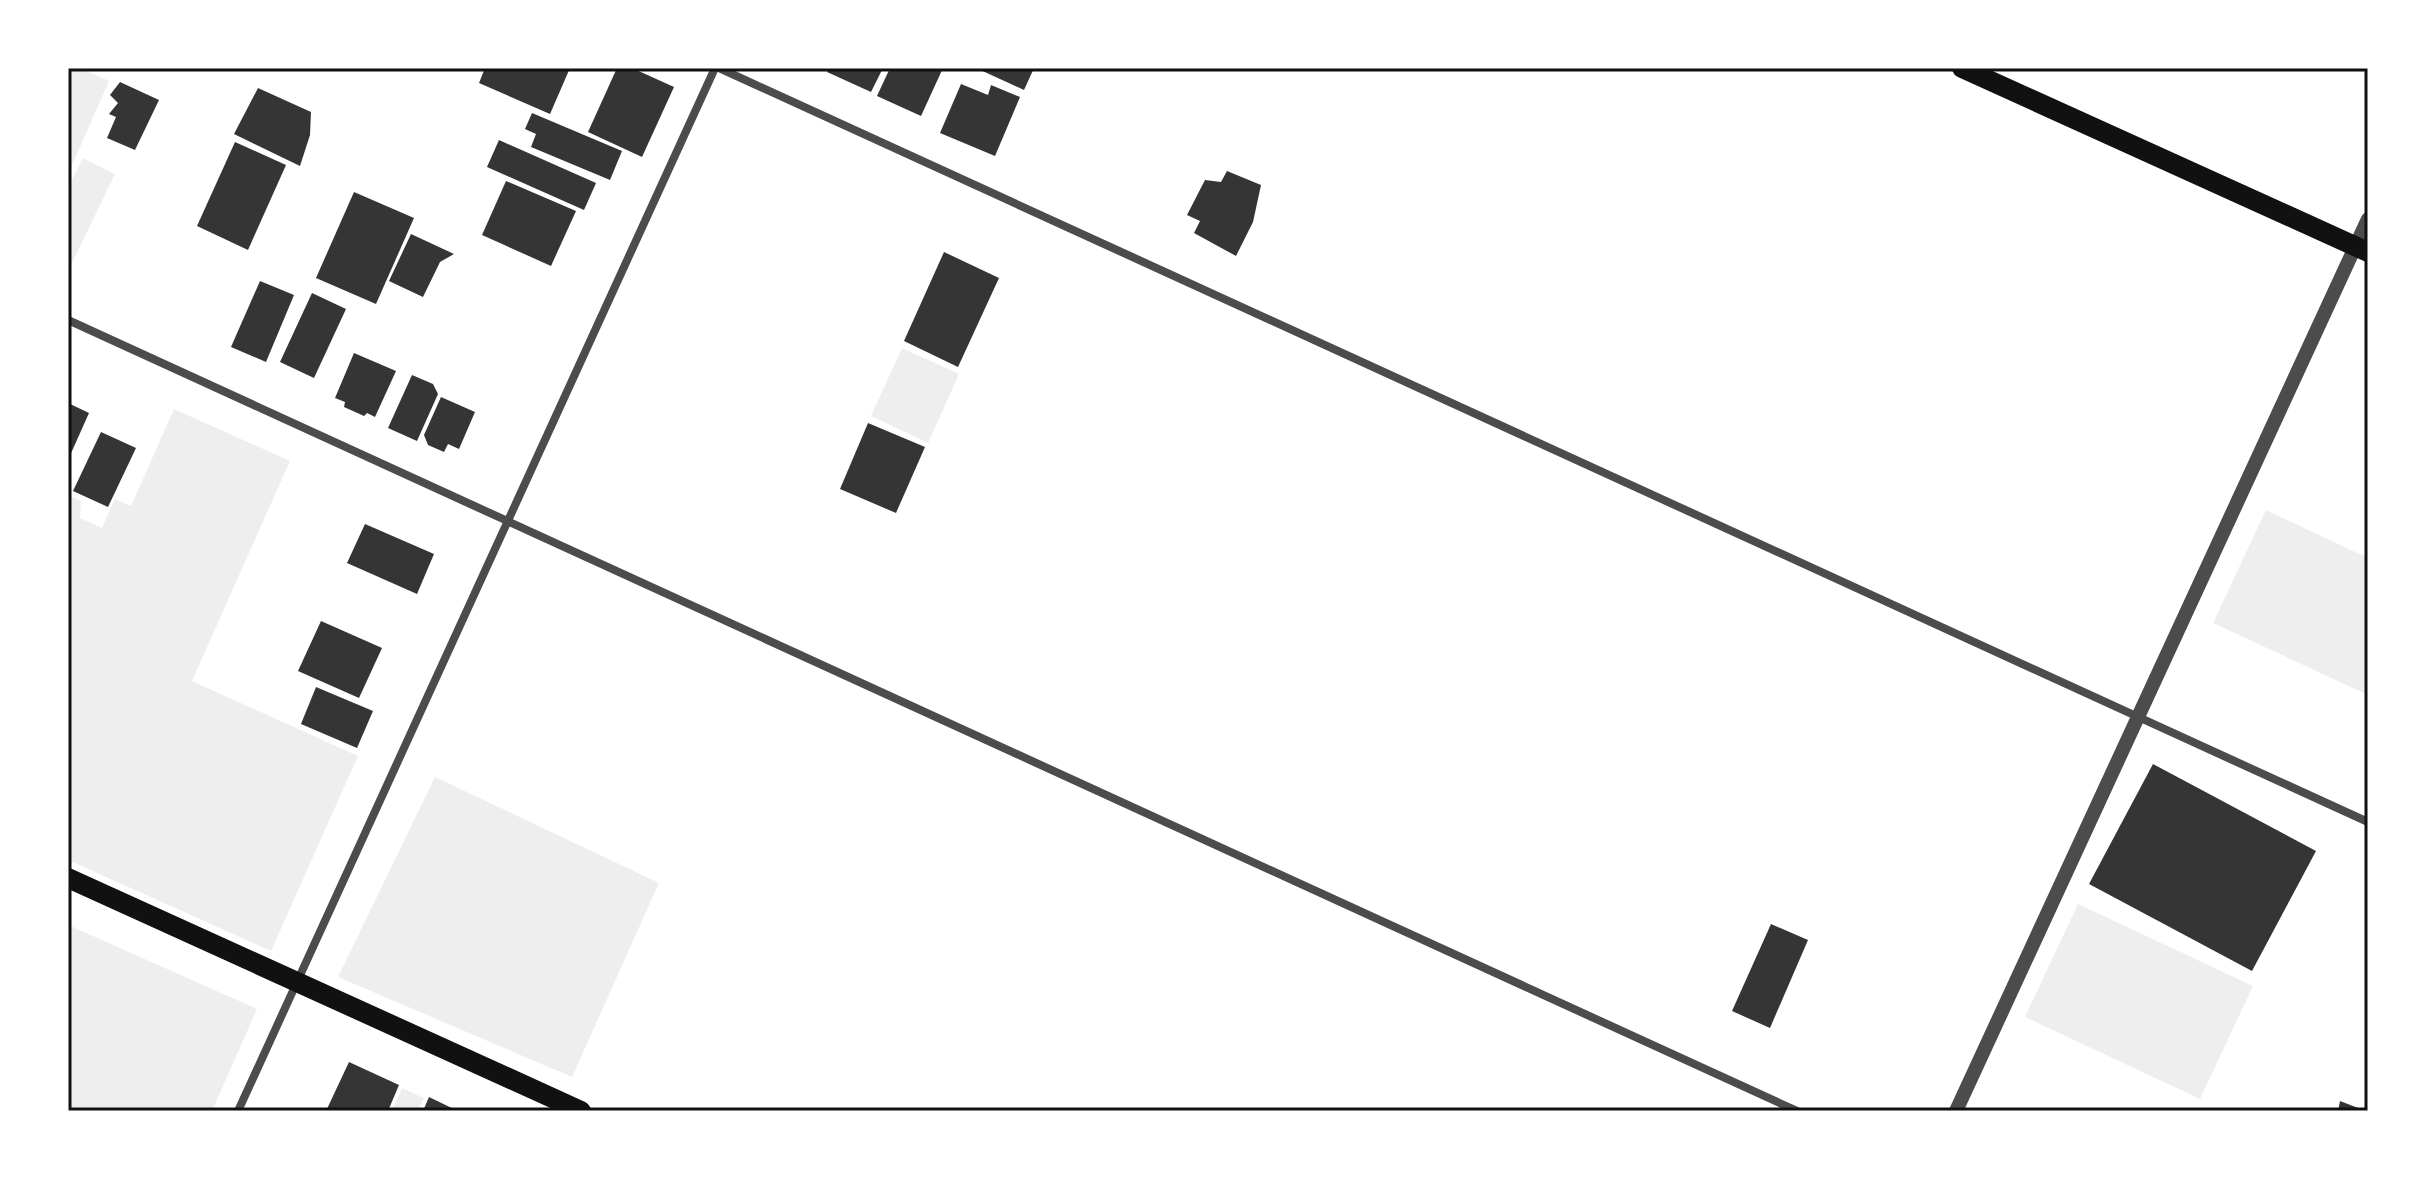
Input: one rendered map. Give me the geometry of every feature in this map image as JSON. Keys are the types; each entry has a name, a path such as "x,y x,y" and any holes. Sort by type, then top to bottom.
{"main road":[{"path":"1962,68 2362,249"},
{"path":"68,878 581,1111"}],"street":[{"path":"238,1111 717,68 2368,822"},
{"path":"1956,1111 2138,715 2362,249 2368,219"},
{"path":"68,320 1797,1111"}],"shaded area":[{"path":"69,68 80,68 109,81 68,174"},
{"path":"83,158 115,174 68,271 68,188"},
{"path":"902,348 959,374 928,443 871,416"},
{"path":"174,409 290,461 192,681 358,756 271,951 68,860 68,498 81,501 80,518 102,528 115,499 131,506"},
{"path":"2266,510 2368,558 2368,695 2213,623"},
{"path":"435,777 659,883 572,1077 338,977"},
{"path":"2078,904 2253,986 2200,1099 2025,1017"},
{"path":"68,925 257,1009 212,1111 68,1111"},
{"path":"402,1088 424,1098 418,1111 392,1111"}],"building":[{"path":"485,68 570,68 550,114 479,83"},
{"path":"617,68 632,68 674,87 642,157 588,132"},
{"path":"829,68 883,68 871,92 827,72"},
{"path":"890,68 943,68 921,116 877,96"},
{"path":"976,68 1034,68 1024,90"},
{"path":"120,82 159,100 135,150 107,138 116,117 109,114 118,103 110,95"},
{"path":"961,84 988,95 991,85 1020,97 995,156 940,133"},
{"path":"258,88 311,112 310,135 300,166 234,134"},
{"path":"532,113 622,151 610,180 531,147 536,134 525,129"},
{"path":"499,140 596,183 584,210 487,167"},
{"path":"235,142 286,165 248,250 197,226"},
{"path":"1227,171 1261,185 1253,222 1236,256 1194,233 1200,221 1187,215 1205,180 1221,182"},
{"path":"506,181 576,211 551,266 482,235"},
{"path":"354,192 414,218 376,304 316,278"},
{"path":"411,234 454,254 440,262 423,297 389,281"},
{"path":"944,252 999,278 958,367 904,341"},
{"path":"260,281 294,295 266,362 231,347"},
{"path":"312,293 346,309 314,378 280,362"},
{"path":"354,353 396,371 375,417 367,413 364,416 344,407 345,402 335,398"},
{"path":"412,375 433,384 438,394 417,441 388,428"},
{"path":"441,397 475,412 459,449 448,444 444,452 428,445 424,435"},
{"path":"68,403 89,413 68,460"},
{"path":"868,423 925,447 896,513 840,489"},
{"path":"101,432 136,448 108,507 73,491"},
{"path":"365,524 434,554 417,594 347,563"},
{"path":"321,621 382,648 359,698 298,671"},
{"path":"316,687 373,711 357,748 301,724"},
{"path":"2153,764 2316,851 2252,971 2089,884"},
{"path":"1771,924 1808,940 1770,1028 1732,1011"},
{"path":"349,1062 399,1085 388,1111 326,1111"},
{"path":"429,1097 458,1111 423,1111"},
{"path":"2340,1101 2366,1111 2338,1111"}]}
